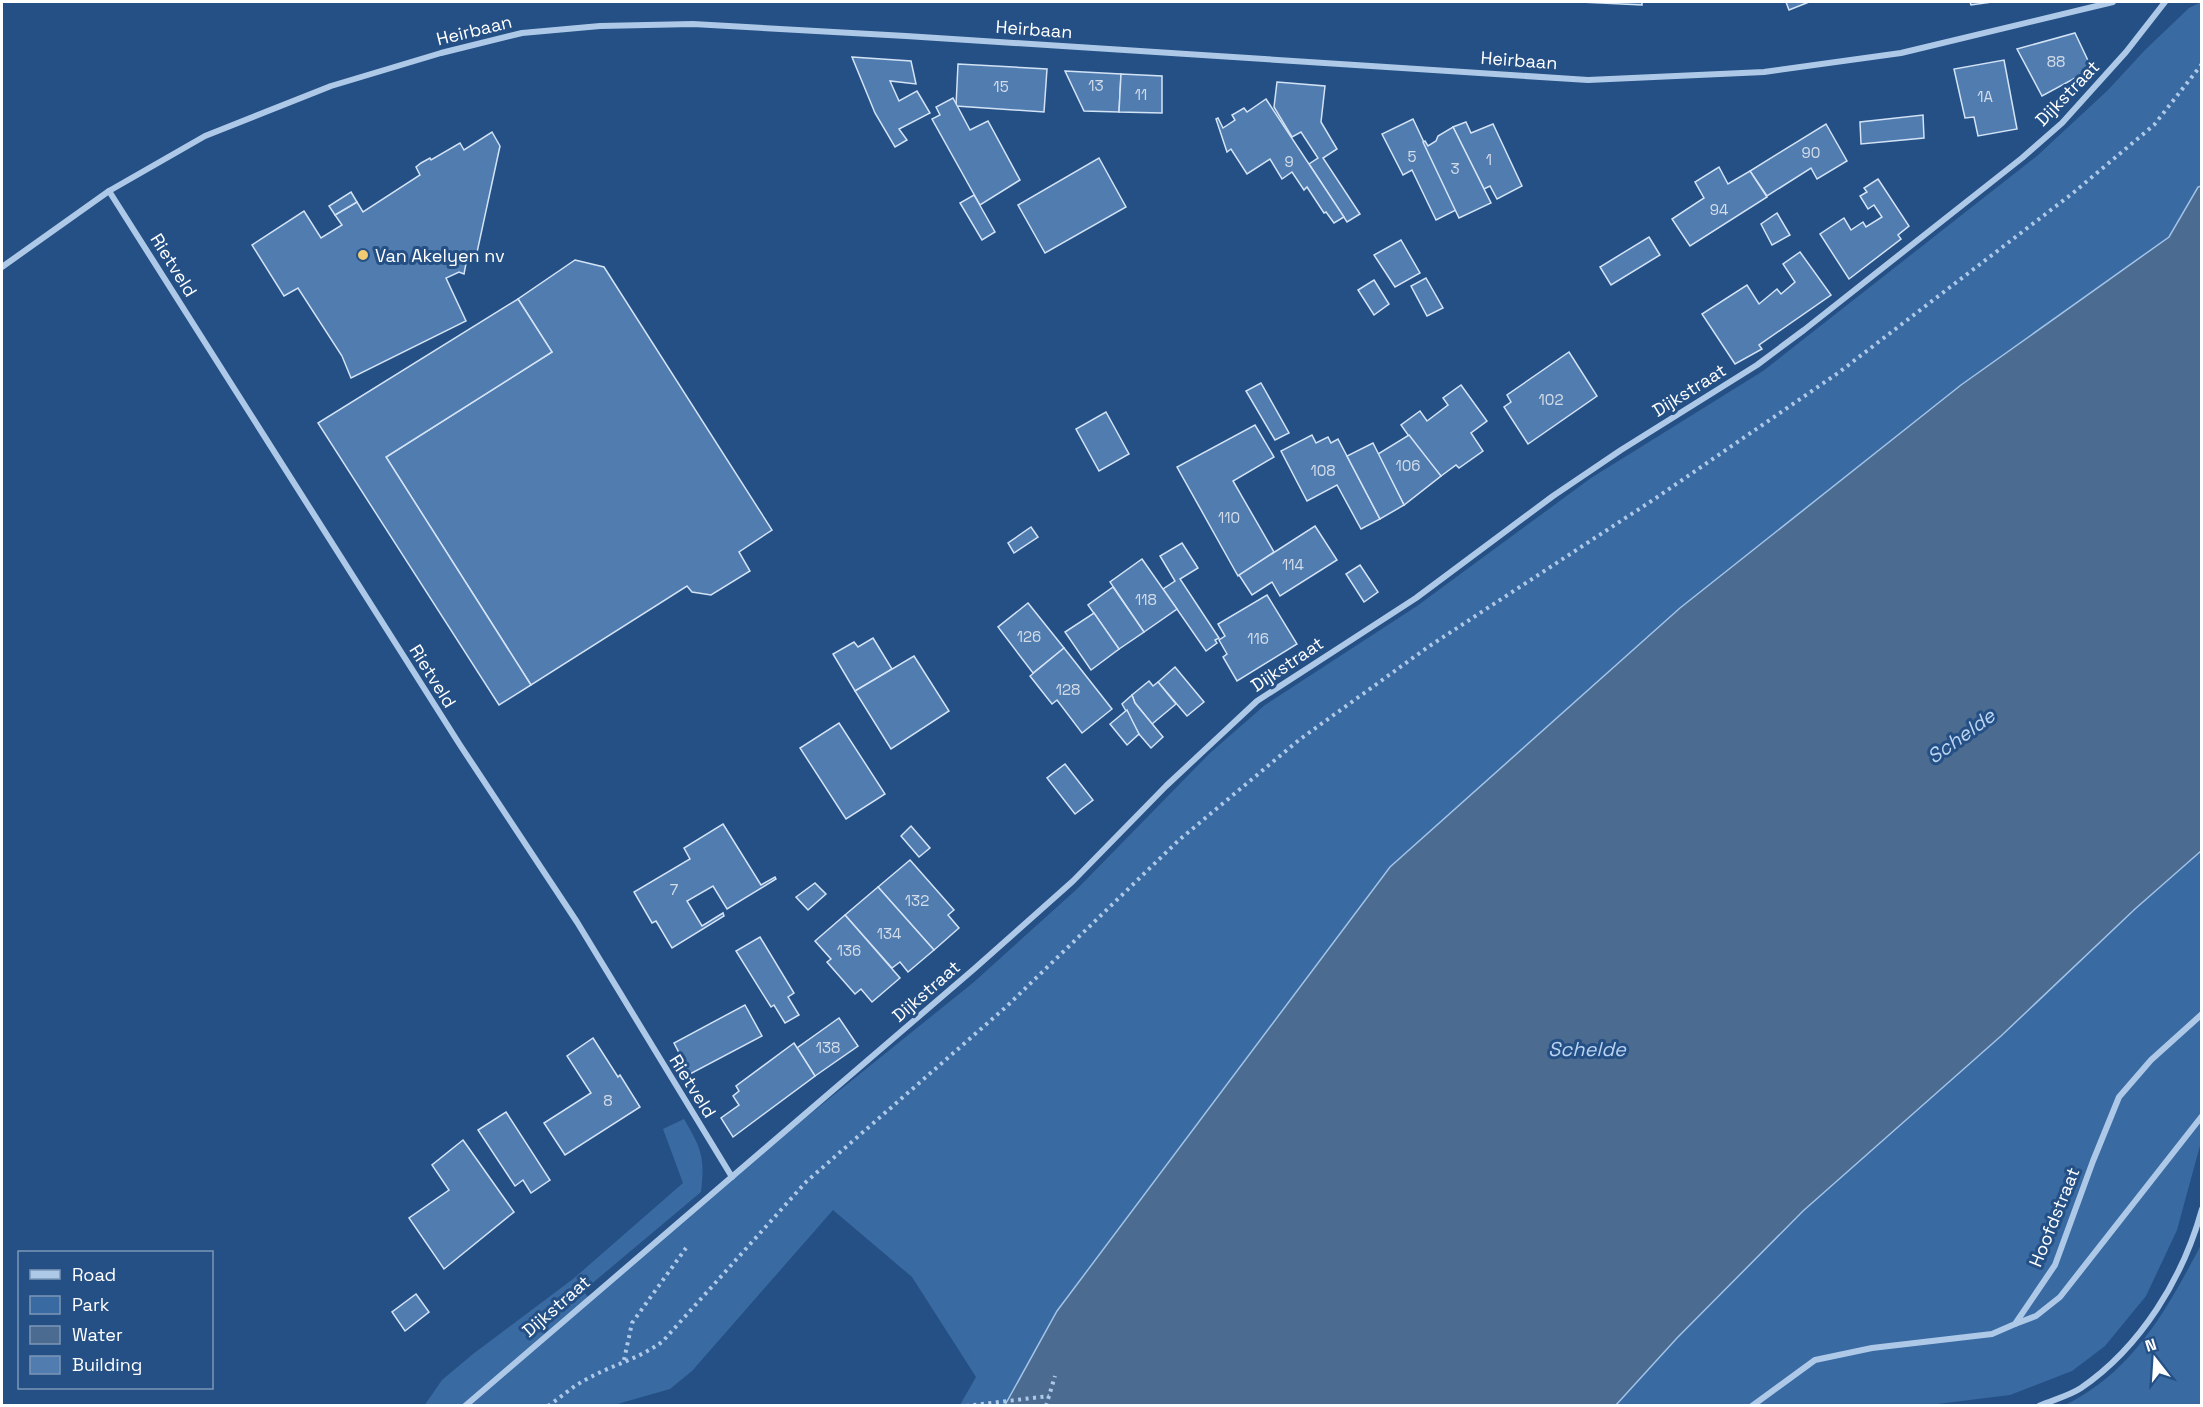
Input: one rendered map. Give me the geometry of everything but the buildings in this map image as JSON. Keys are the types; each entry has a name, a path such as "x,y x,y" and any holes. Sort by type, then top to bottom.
{"street":[{"name":"Heirbaan","path":"2,267 110,191 205,136 331,86 441,53 522,33 600,26 693,24 1588,80 1764,72 1901,53 2113,2"},
{"name":"Dijkstraat","path":"465,1406 974,969 1073,881 1166,786 1257,701 1416,598 1553,496 1621,450 1757,365 1804,330 2022,158 2062,123 2126,52 2165,2"},
{"name":"Rietveld","path":"110,191 453,735 577,922 732,1177"},
{"name":"Hoofdstraat","path":"2014,1324 2055,1265 2119,1096 2151,1060 2202,1014"},
{"path":"1752,1406 1815,1360 1872,1348 1992,1334 2036,1316 2060,1297 2202,1116"},
{"path":"2039,1406 2079,1389 2120,1357 2163,1301 2195,1235 2202,1209"}],"path":[{"path":"548,1406 584,1380 650,1351 663,1341 806,1182 1006,1008 1179,840 1299,740 1428,647 1656,498 1838,373 2082,186 2154,125 2202,64"},
{"path":"624,1361 632,1323 687,1248"},
{"path":"1046,1406 1055,1376"},
{"path":"966,1406 1049,1396"}],"green space":[{"path":"2201,2 2201,186 2198,187 2169,237 1961,385 1390,867 1057,1311 1005,1405 960,1405 976,1377 912,1277 833,1210 692,1371 670,1389 614,1405 424,1406 442,1380 573,1279 683,1183 663,1129 684,1119 701,1154 703,1170 701,1192 583,1291 589,1298 732,1177 974,982 1077,889 1210,753 1265,705 1417,606 1591,478 1763,371 2037,156 2108,90 2189,8"},
{"path":"2201,851 2201,1142 2177,1230 2146,1296 2105,1346 2072,1371 2010,1395 1929,1405 1616,1406 1677,1338 1803,1211 2001,1036 2135,909"},
{"path":"2201,1245 2201,1405 2065,1405 2111,1375 2146,1336 2175,1292"}],"water":[{"name":"Schelde","path":"2201,186 2201,851 2135,909 2001,1036 1803,1211 1677,1338 1616,1405 1005,1405 1057,1311 1390,867 1680,608 1961,385 2169,237 2198,187"}],"place":[{"name":"Van Akelyen nv","path":"363,255"}]}
